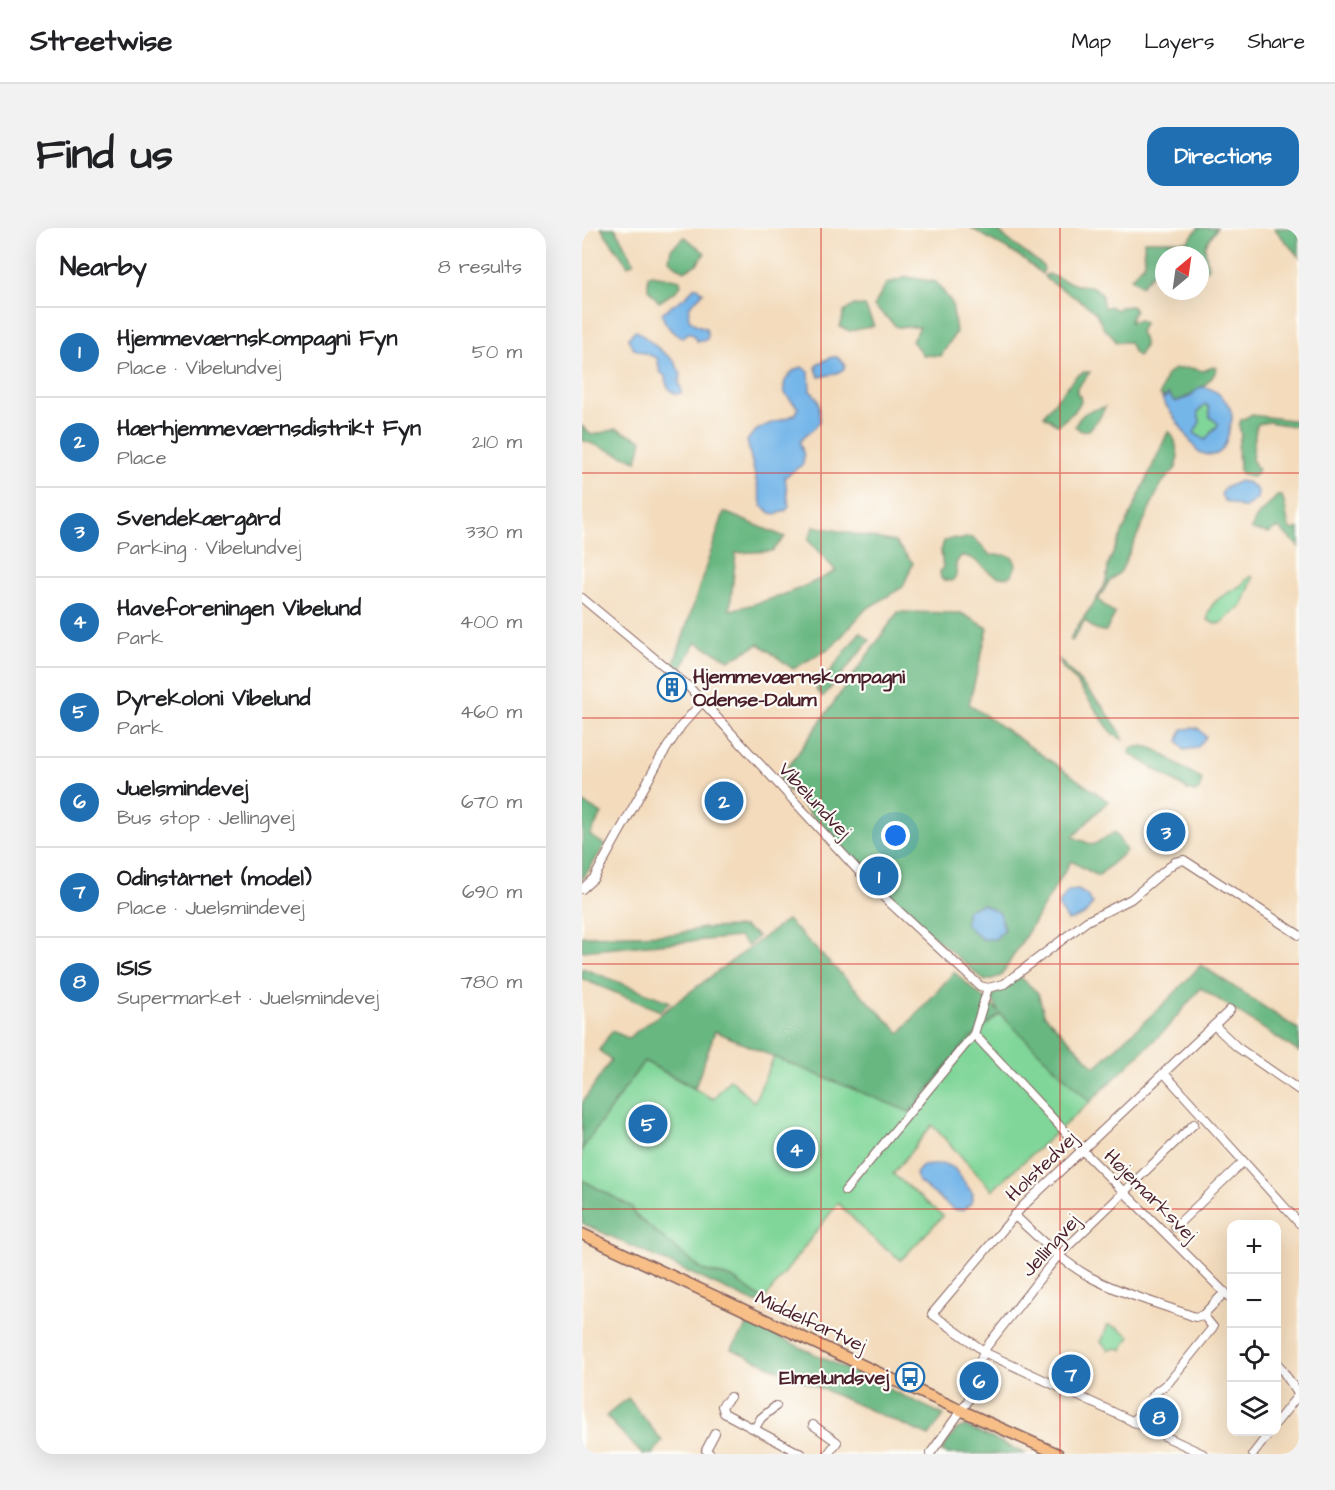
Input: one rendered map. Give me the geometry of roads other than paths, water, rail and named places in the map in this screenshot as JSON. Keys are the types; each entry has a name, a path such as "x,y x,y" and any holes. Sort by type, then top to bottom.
{"main road":[{"name":"Middelfartvej","path":"582,1234 1058,1454"}],"street":[{"name":"Vibelundvej","path":"582,598 665,666 703,701 876,890 972,981 988,988"},
{"path":"582,889 594,878 676,733 703,701"},
{"path":"845,1191 974,1034 988,988 1004,984 1087,921 1131,899 1178,861 1184,860 1192,864 1299,935"},
{"name":"Holstedvej","path":"984,1350 932,1314 1014,1215 1230,1010"},
{"path":"1214,1025 1237,1047 1299,1090"},
{"name":"Højemarksvej","path":"974,1034 1082,1150 1227,1294"},
{"path":"1164,1072 1299,1223"},
{"name":"Jellingvej","path":"962,1410 968,1401 984,1350 1058,1256 1194,1124"},
{"path":"1175,1227 1243,1162"},
{"path":"1014,1215 1058,1256 1109,1286 1195,1317 1203,1315 1225,1292"},
{"path":"1133,1422 1213,1327 1203,1315"},
{"path":"984,1350 1203,1454"},
{"path":"1281,1368 1299,1395 1281,1417"},
{"path":"730,1397 722,1406 724,1413 801,1454"},
{"path":"754,1428 761,1418 776,1406"},
{"path":"930,1454 962,1410"},
{"path":"813,1425 837,1442 828,1454"},
{"path":"710,1454 706,1450 715,1433"},
{"path":"1253,1454 1266,1436"}],"water":[{"path":"695,287 703,292 690,306 688,313 689,319 706,328 708,335 703,341 697,341 692,333 688,333 683,338 676,334 662,315"},
{"path":"637,331 674,361 681,374 679,382 682,392 678,394 668,388 665,376 660,372 657,358 634,349 628,339 633,332"},
{"path":"837,357 845,364 844,369 819,377 817,364"},
{"path":"802,367 809,372 810,391 818,401 820,421 800,442 804,456 803,464 785,477 789,507 777,514 771,513 762,506 747,441 763,426 796,414 798,408 785,393 784,385 791,373"},
{"path":"1200,387 1206,387 1222,396 1229,407 1232,421 1225,444 1215,455 1197,451 1162,398 1168,394 1175,402 1189,397","holes":["1205,404 1209,407 1210,417 1219,424 1205,440 1194,433 1200,422 1198,412"]},
{"path":"1240,481 1249,483 1258,491 1257,499 1244,508 1225,501 1221,495 1224,488"},
{"path":"1198,728 1206,737 1197,748 1184,750 1178,741 1182,729"},
{"path":"1078,890 1087,895 1093,904 1084,915 1068,921 1058,905 1068,891"},
{"path":"982,904 1000,913 1004,930 995,939 982,939 966,925 966,911"},
{"path":"944,1164 954,1168 973,1194 971,1203 963,1210 954,1210 918,1181 916,1174 922,1166"}],"place":[{"name":"Hjemmeværnskompagni Odense-Dalum","path":"672,687"},
{"name":"Hærhjemmeværnsdistrikt Fyn","path":"724,801"},
{"name":"Svendekærgård","path":"1166,832"},
{"name":"Hjemmeværnskompagni Fyn","path":"879,876"},
{"name":"Dyrekoloni Vibelund","path":"648,1124"},
{"name":"Haveforeningen Vibelund","path":"796,1149"},
{"name":"Odinstårnet (model)","path":"1071,1374"},
{"name":"Elmelundsvej","path":"910,1377"},
{"name":"Juelsmindevej","path":"979,1381"},
{"name":"ISIS","path":"1159,1417"}]}
